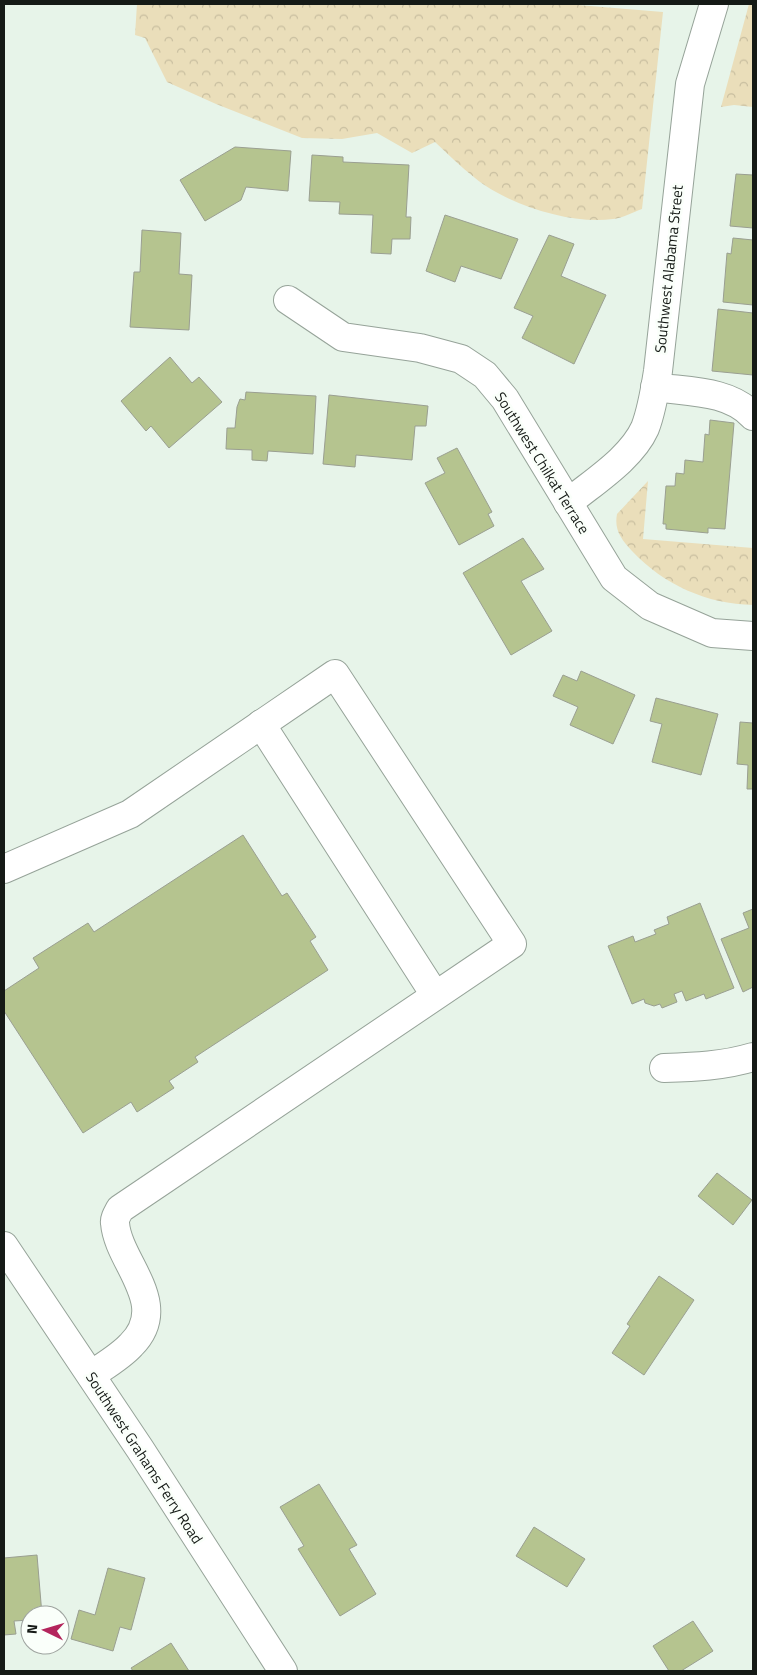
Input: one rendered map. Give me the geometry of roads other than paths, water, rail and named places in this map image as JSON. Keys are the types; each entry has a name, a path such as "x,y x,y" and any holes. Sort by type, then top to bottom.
{"street":[{"name":"Southwest Alabama Street","path":"568,503 633,447 644,428 655,387 690,84 714,4"},
{"name":"Southwest Chilkat Terrace","path":"288,300 343,337 420,348 461,359 485,375 505,400 614,578 650,606 712,633 753,636"},
{"path":"655,387 730,398 745,407 753,416"},
{"path":"4,869 130,814 335,674 512,944 120,1209 114,1221 119,1240 142,1285 146,1307 143,1326 132,1344 91,1375"},
{"path":"261,724 434,995"},
{"path":"664,1068 708,1067 734,1063 753,1057"},
{"name":"Southwest Grahams Ferry Road","path":"4,1246 91,1375 283,1671"}]}
